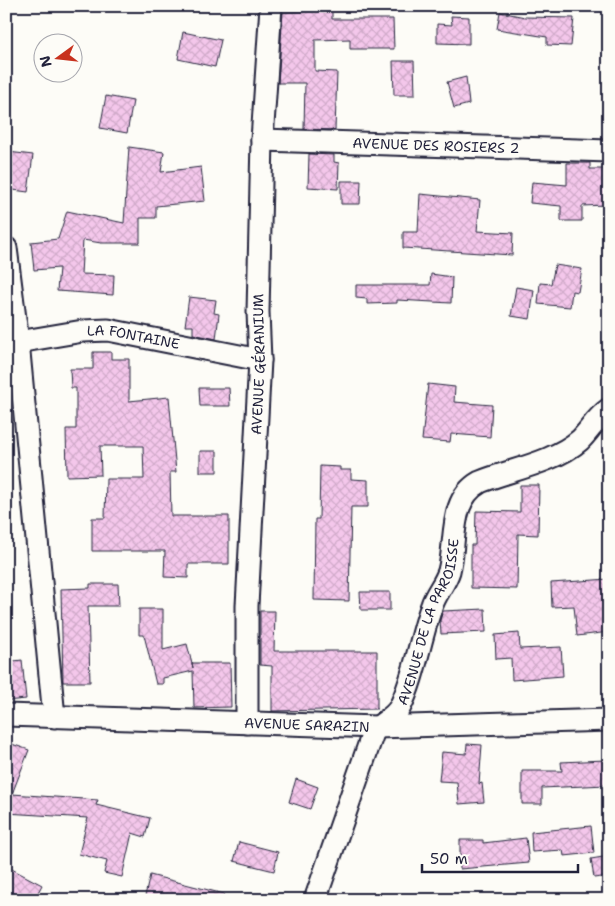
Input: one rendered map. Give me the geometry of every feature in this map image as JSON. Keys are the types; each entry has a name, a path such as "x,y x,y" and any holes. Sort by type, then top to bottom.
{"street":[{"name":"AVENUE GÉRANIUM","path":"247,723 247,606 260,360 258,312 262,140 271,6"},
{"name":"AVENUE DES ROSIERS 2","path":"262,140 609,151"},
{"path":"6,248 12,343 54,717"},
{"name":"LA FONTAINE","path":"12,343 83,331 108,330 260,360"},
{"name":"AVENUE DE LA PAROISSE","path":"377,727 394,716 400,708 433,603 445,583 449,570 457,512 466,494 480,482 546,458 569,447 581,439 597,418 609,409"},
{"name":"AVENUE SARAZIN","path":"6,716 377,727 609,720"},
{"path":"315,900 377,727"}],"building":[{"path":"332,10 332,19 393,19 394,49 350,49 350,39 315,40 315,71 337,72 335,130 304,129 305,83 278,83 283,12"},
{"path":"500,12 525,17 574,18 571,46 547,45 547,37 497,29"},
{"path":"451,16 469,17 469,44 437,43 437,24 452,25"},
{"path":"183,32 221,40 215,67 178,59"},
{"path":"393,61 414,61 415,95 394,95"},
{"path":"466,77 469,104 454,108 447,82"},
{"path":"106,96 133,101 127,133 100,128"},
{"path":"129,147 164,152 161,172 201,167 205,201 156,206 156,218 140,218 140,243 101,243 83,240 81,274 114,275 113,295 57,291 59,268 34,270 31,242 58,239 67,211 124,223"},
{"path":"8,152 33,155 28,192 6,189"},
{"path":"309,154 334,155 334,162 339,163 338,189 308,187"},
{"path":"567,163 590,163 590,169 605,169 606,205 582,206 582,221 561,221 561,206 530,203 532,182 567,185"},
{"path":"341,181 361,181 360,204 341,204"},
{"path":"420,194 480,200 477,231 513,233 512,255 403,248 403,232 418,232"},
{"path":"555,265 582,269 578,292 572,291 570,307 538,304 540,283 551,284"},
{"path":"431,274 452,277 451,303 397,300 397,303 367,304 367,299 356,298 356,285 430,285"},
{"path":"516,287 534,290 530,319 511,316"},
{"path":"189,297 216,300 214,313 219,314 216,339 193,334 193,326 185,326"},
{"path":"93,352 111,352 111,359 129,359 129,401 169,397 176,472 170,472 171,516 229,516 229,564 188,564 188,578 164,577 165,551 92,551 92,518 105,518 106,479 144,479 143,446 100,446 101,475 67,476 66,429 76,429 76,388 71,388 70,369 93,369"},
{"path":"428,384 455,387 454,402 492,405 490,437 451,434 450,442 422,440"},
{"path":"199,388 229,388 230,406 200,406"},
{"path":"200,451 217,451 217,472 200,472"},
{"path":"320,466 340,467 340,470 351,470 351,479 368,480 368,507 351,507 349,601 314,600 315,519 319,519"},
{"path":"520,485 539,485 538,535 518,534 517,589 471,588 471,545 475,545 476,511 520,512"},
{"path":"609,579 609,632 577,636 574,606 552,607 551,583"},
{"path":"90,584 118,584 119,606 88,606 90,682 63,682 61,589 90,588"},
{"path":"360,592 390,592 390,610 361,610"},
{"path":"139,609 163,609 163,650 187,644 193,668 192,663 230,663 231,707 194,708 193,671 163,678 163,684 156,684 144,635 139,635"},
{"path":"485,609 486,632 441,634 440,620 443,611"},
{"path":"260,611 275,611 274,651 377,651 377,709 272,711 272,666 260,665"},
{"path":"519,633 520,649 561,647 563,676 512,680 511,658 496,659 495,635"},
{"path":"22,660 26,699 6,701 6,662"},
{"path":"6,742 29,750 12,794 98,800 96,805 150,818 145,837 132,833 122,877 104,873 107,861 79,854 88,818 6,813"},
{"path":"467,744 482,745 479,784 482,783 484,802 459,804 457,782 439,781 442,752 466,754"},
{"path":"605,760 606,785 542,788 542,804 522,804 522,771 562,771 561,762"},
{"path":"296,779 318,787 310,809 289,802"},
{"path":"591,826 594,853 564,856 563,850 532,852 531,832"},
{"path":"526,838 529,863 460,869 460,840 483,840 483,843"},
{"path":"239,842 278,852 274,871 234,861"},
{"path":"609,856 609,876 594,878 591,859"},
{"path":"6,866 42,885 34,900 6,900"},
{"path":"150,875 224,894 223,900 144,900"}]}
